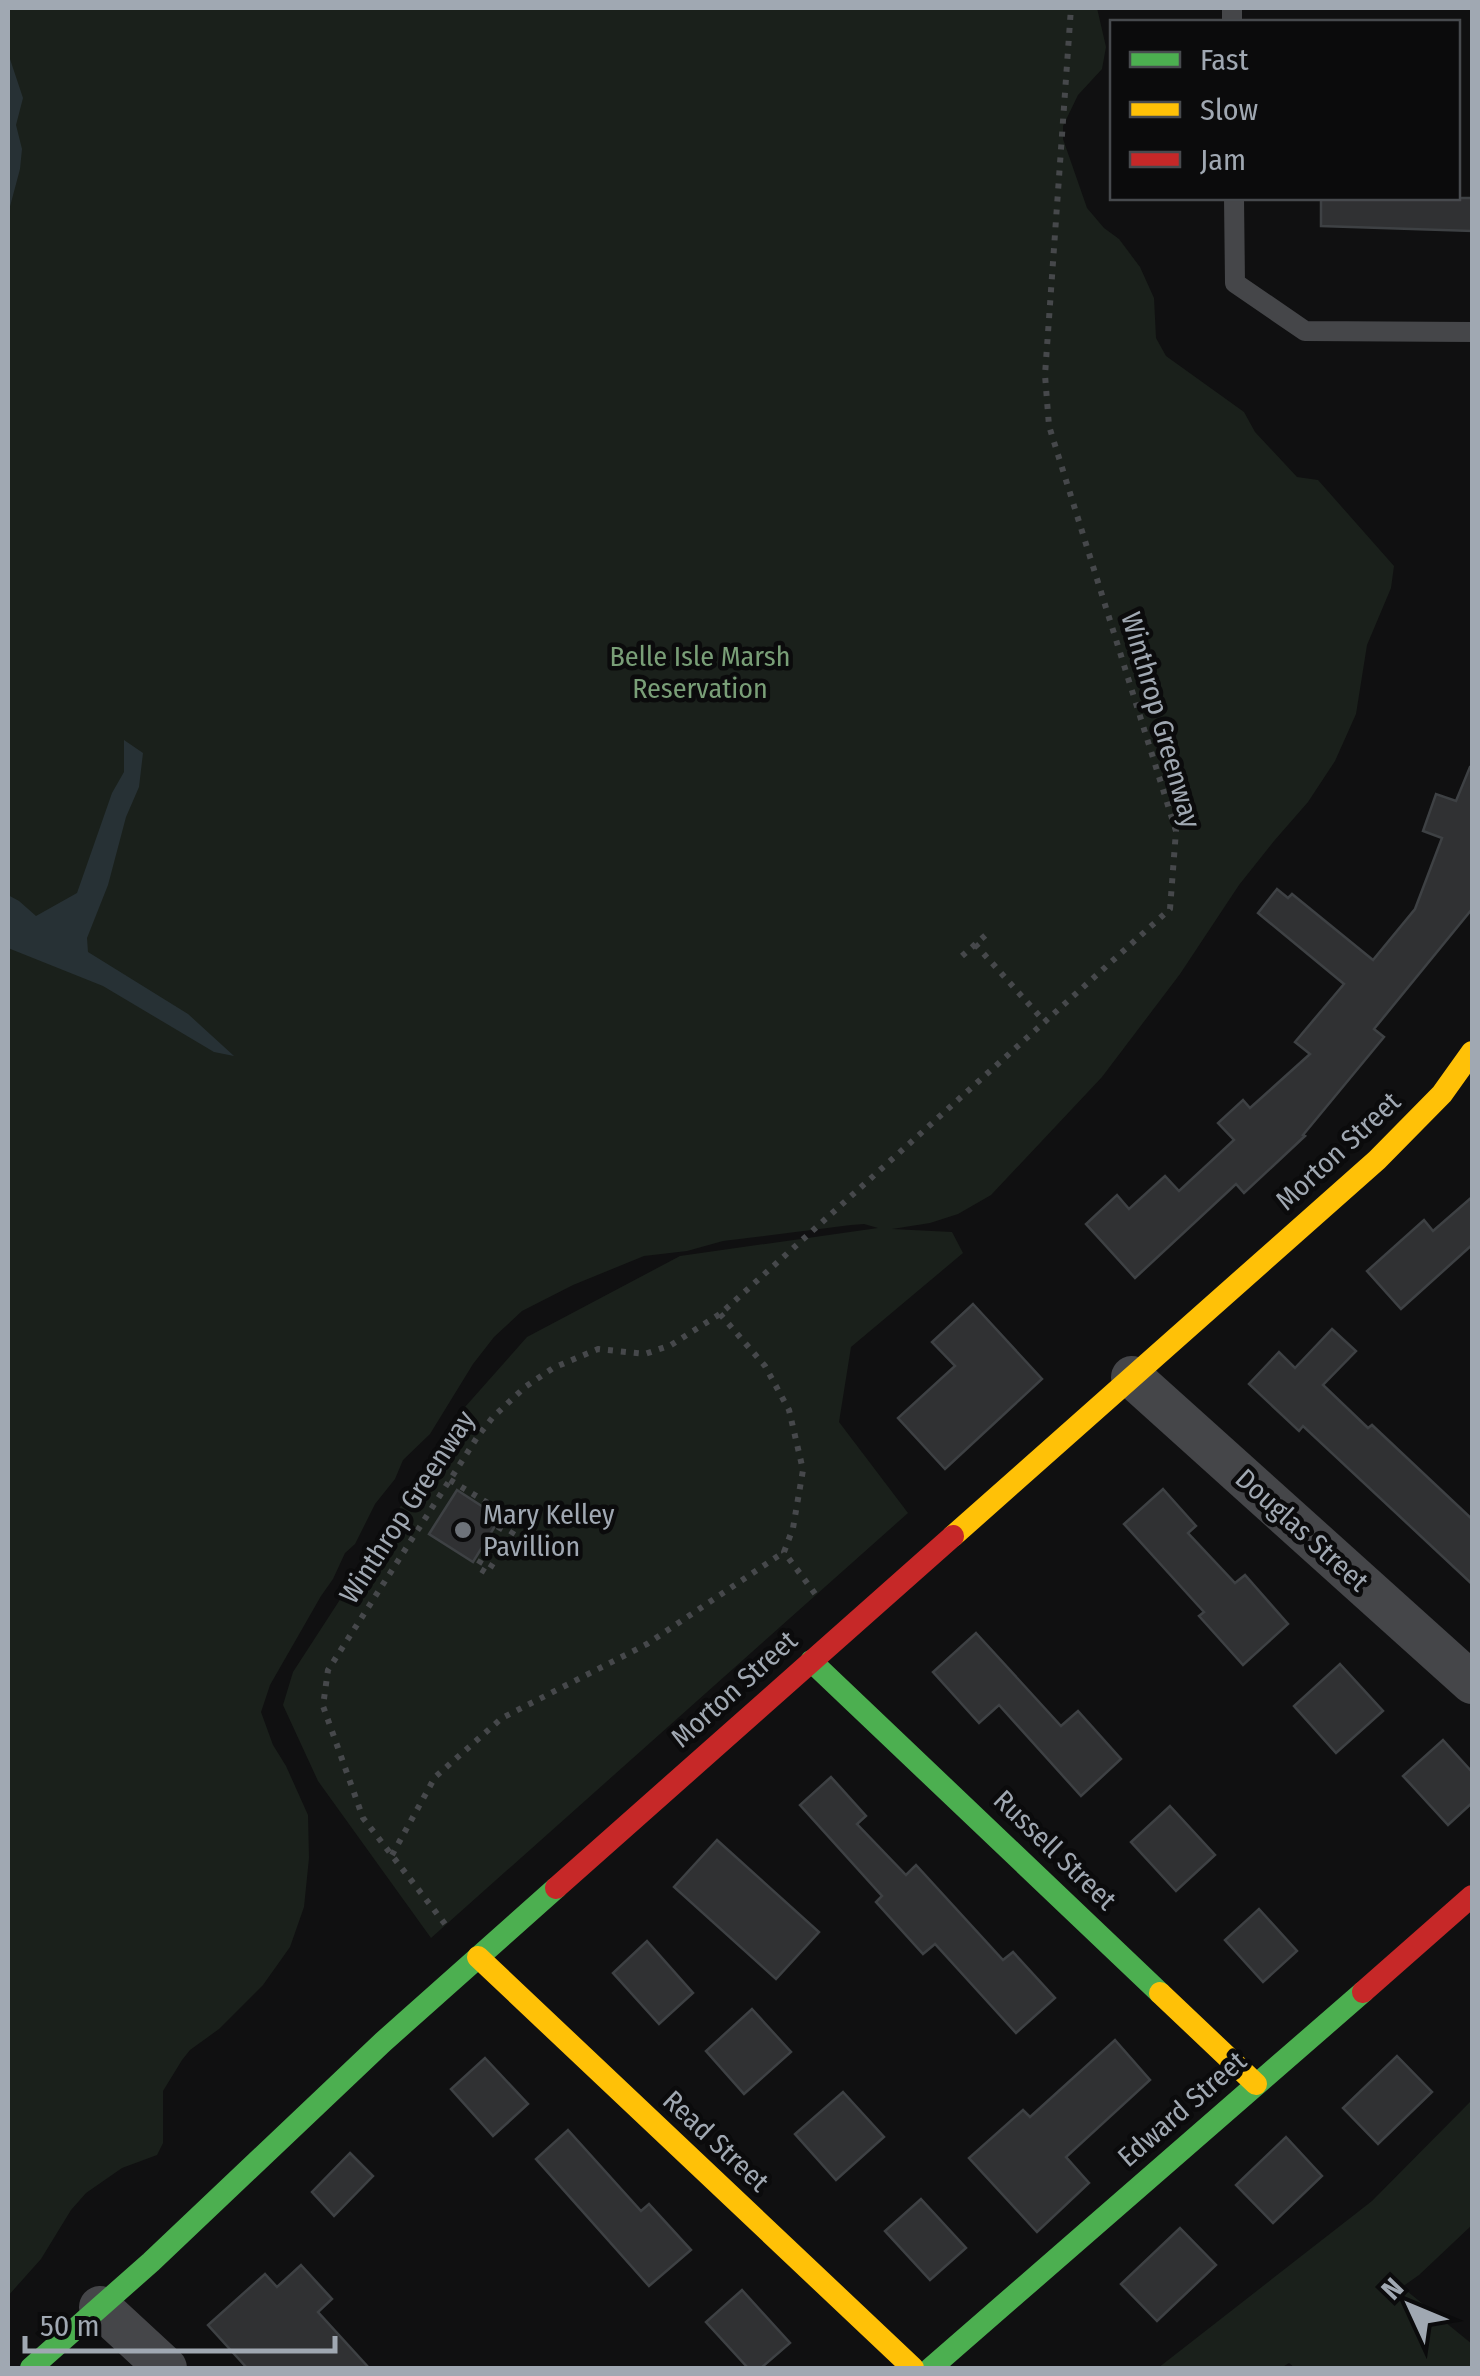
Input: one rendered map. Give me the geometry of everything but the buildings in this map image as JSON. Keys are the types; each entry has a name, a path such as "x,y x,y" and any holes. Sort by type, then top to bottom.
{"street":[{"name":"Morton Street","path":"30,2368 163,2250 382,2042 1378,1160 1432,1105 1472,1052"},
{"name":"Douglas Street","path":"1132,1377 1472,1683"},
{"name":"Russell Street","path":"812,1661 1256,2084"},
{"name":"Edward Street","path":"931,2368 1472,1896"},
{"name":"Read Street","path":"478,1957 913,2368"},
{"path":"100,2307 166,2368"}],"lane":[{"path":"1234,200 1235,284 1306,331 1472,332"}],"path":[{"name":"Winthrop Greenway","path":"478,1957 450,1930 363,1818 323,1706 328,1670 450,1480 493,1417 524,1388 554,1368 598,1350 645,1354 671,1344 720,1314 1170,909 1176,831 1049,426 1045,375 1071,8"},
{"path":"962,956 988,933"},
{"path":"975,944 1044,1022"},
{"path":"392,1855 435,1777 502,1718 647,1644 784,1552 794,1528 802,1470 789,1410 765,1366 720,1314"},
{"path":"450,1480 519,1522 488,1574 477,1567 500,1528 496,1525"},
{"path":"784,1552 843,1633"}],"green space":[{"name":"Belle Isle Marsh Reservation","path":"8,8 1097,8 1106,47 1102,69 1078,95 1063,126 1063,139 1087,208 1119,239 1140,267 1154,298 1156,338 1166,356 1244,412 1255,432 1297,477 1318,480 1394,566 1391,588 1367,645 1356,714 1335,761 1308,802 1239,885 1180,974 1102,1077 991,1195 958,1214 892,1229 952,1232 963,1253 851,1347 839,1422 908,1513 431,1938 318,1781 283,1705 293,1672 465,1407 527,1337 680,1256 878,1228 851,1225 723,1241 687,1251 644,1256 522,1311 494,1337 430,1434 403,1460 270,1685 261,1712 308,1815 304,1907 290,1947 263,1985 182,2060 163,2091 163,2143 157,2155 122,2168 86,2193 41,2259 8,2296"},
{"path":"1472,2100 1472,2225 1402,2287 1472,2344 1472,2368 1295,2368 1289,2363 1281,2368 1158,2368 1372,2201"}],"shaded area":[{"path":"8,30 10,59 23,98 16,125 22,149 20,169 8,214"},
{"path":"124,740 143,753 139,787 87,938 88,952 188,1014 234,1056 214,1052 103,986 8,948 8,895 36,916 77,893 112,793 124,772"}],"traffic: fast":[{"path":"811,1661 1160,1993"},
{"path":"31,2368 151,2262 383,2042 556,1888"},
{"path":"931,2368 1363,1992"}],"traffic: slow":[{"path":"953,1536 1377,1160 1442,1094 1472,1052"},
{"path":"478,1957 913,2368"},
{"path":"1160,1993 1256,2084"}],"traffic: jam":[{"path":"556,1888 953,1536"},
{"path":"1363,1992 1472,1896"}],"place":[{"name":"Mary Kelley Pavillion","path":"463,1530"}]}
